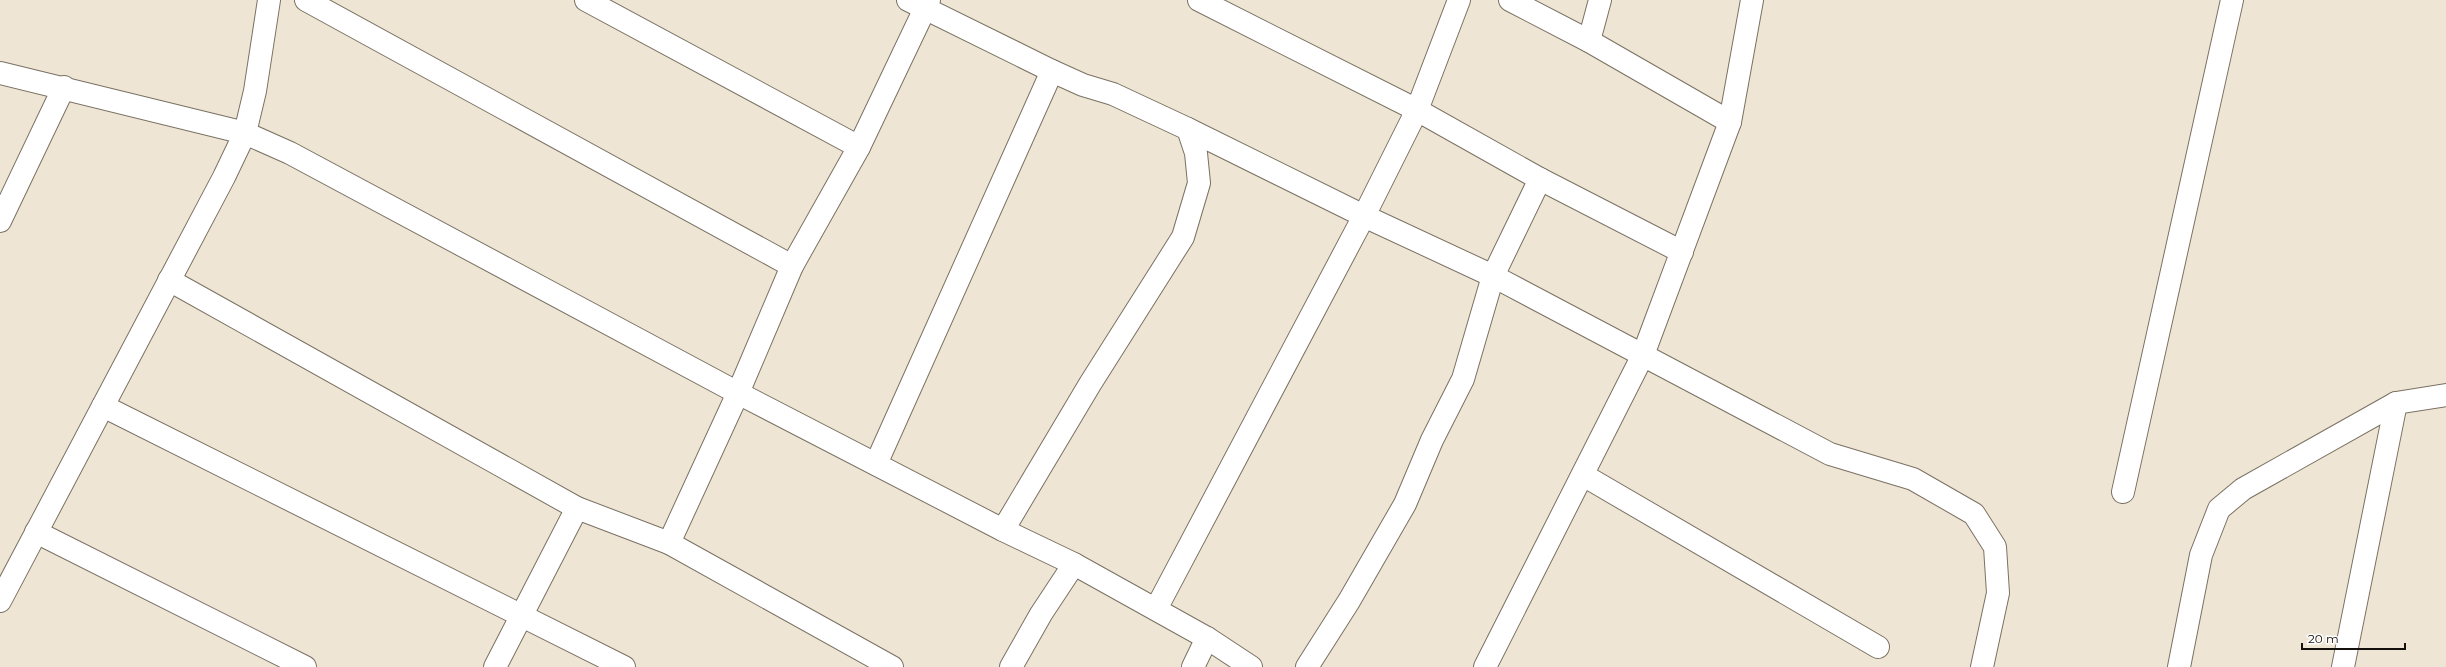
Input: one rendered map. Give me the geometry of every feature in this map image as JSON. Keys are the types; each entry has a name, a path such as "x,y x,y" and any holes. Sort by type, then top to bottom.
{"street":[{"path":"0,601 245,133 255,91 268,0"},
{"path":"306,0 792,266"},
{"path":"586,0 859,147"},
{"path":"1199,0 1417,110 1540,179 1682,252"},
{"path":"1156,609 1364,216 1417,110 1459,0"},
{"path":"1510,0 1590,41 1730,122"},
{"path":"1590,41 1600,0"},
{"path":"1485,667 1644,355 1730,122 1752,0"},
{"path":"2124,492 2232,0"},
{"path":"669,543 738,393 792,266 859,147 921,3 1052,71 1083,85 1113,94 1188,129 1364,216 1493,276 1830,454 1913,479 1974,514 1995,547 1998,593 1982,667"},
{"path":"876,464 1052,71"},
{"path":"0,73 64,87 245,133 313,164 738,393 1003,530 1074,564 1207,638 1251,667"},
{"path":"0,221 64,87"},
{"path":"1003,530 1090,384 1182,237 1199,183 1196,152 1188,129"},
{"path":"1307,667 1349,602 1405,504 1432,440 1463,379 1493,276 1540,179"},
{"path":"169,280 577,508 669,543 892,667"},
{"path":"2179,667 2201,555 2219,509 2244,489 2396,404 2446,395"},
{"path":"2343,667 2396,404"},
{"path":"103,406 522,614 624,667"},
{"path":"1583,475 1878,647"},
{"path":"495,667 577,508"},
{"path":"36,532 305,667"},
{"path":"1011,667 1040,614 1074,564"},
{"path":"1193,667 1207,638"}]}
